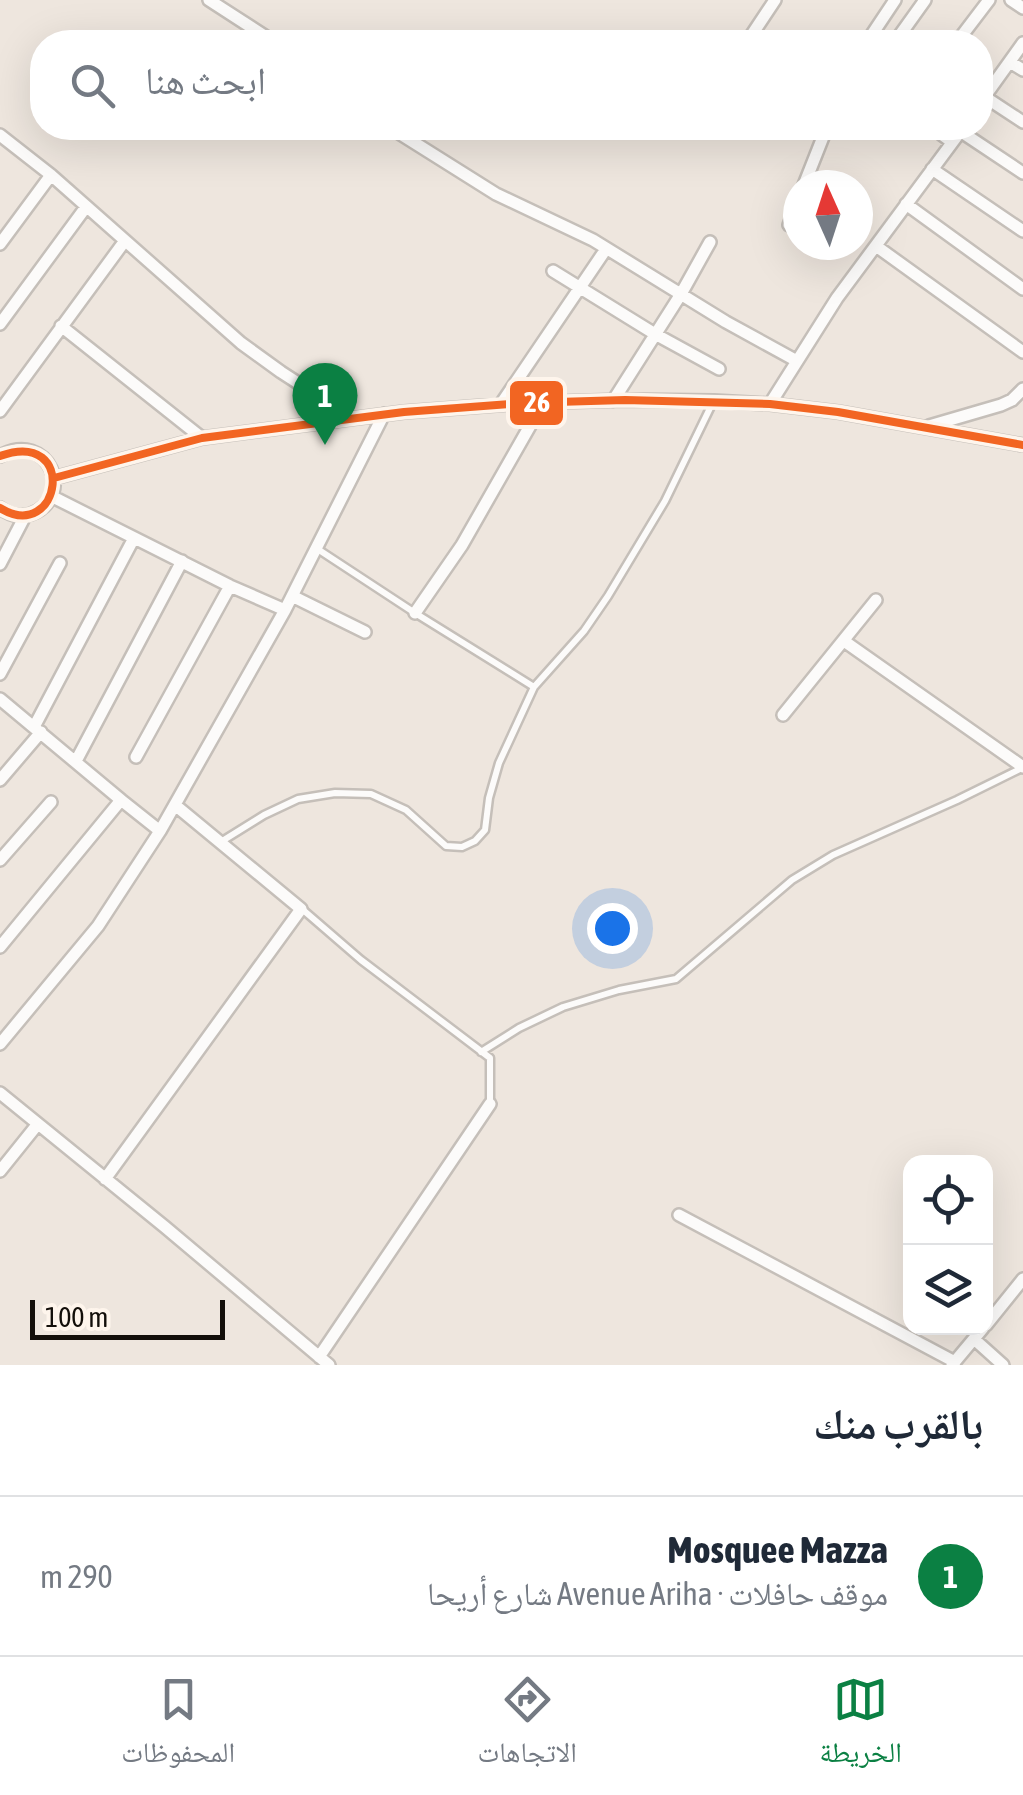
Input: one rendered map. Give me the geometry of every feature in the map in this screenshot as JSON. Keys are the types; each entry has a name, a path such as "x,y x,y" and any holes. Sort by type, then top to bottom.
{"street":[{"path":"209,0 255,30"},
{"path":"755,30 775,0"},
{"path":"875,30 895,0"},
{"path":"904,30 926,0"},
{"path":"966,30 989,0"},
{"path":"1011,0 1023,8"},
{"path":"993,86 1023,43"},
{"path":"1010,62 1023,70"},
{"path":"993,106 1023,122"},
{"path":"0,157 5,140 242,342 352,418"},
{"path":"410,140 496,194 593,240 797,361"},
{"path":"810,170 822,140"},
{"path":"770,404 837,298 952,142 949,140"},
{"path":"976,140 1023,173"},
{"path":"932,169 1023,231"},
{"path":"0,244 50,176"},
{"path":"906,204 1023,289"},
{"path":"0,324 86,207"},
{"path":"0,410 5,392 124,242"},
{"path":"612,400 710,242"},
{"path":"876,246 1023,352"},
{"path":"501,404 606,249"},
{"path":"552,271 719,369"},
{"path":"61,326 202,438"},
{"path":"925,428 1001,405 1023,389"},
{"path":"54,478 202,438 384,414 612,400 770,404 1023,445"},
{"path":"415,614 462,545 543,403"},
{"path":"0,1044 98,926 160,832 285,610 384,414"},
{"path":"0,456 18,449 28,450 46,460 54,478 52,496 36,512 15,515 0,508"},
{"path":"52,496 285,610"},
{"path":"0,564 25,516"},
{"path":"0,780 38,730 134,538"},
{"path":"76,761 182,561"},
{"path":"0,674 60,564"},
{"path":"136,756 230,586"},
{"path":"292,596 365,632"},
{"path":"784,716 876,600"},
{"path":"844,641 1023,767"},
{"path":"0,699 160,832"},
{"path":"0,947 122,800"},
{"path":"0,860 51,802"},
{"path":"105,1178 302,908 175,805"},
{"path":"0,1093 324,1361 490,1104"},
{"path":"0,1171 38,1125"},
{"path":"679,1215 953,1364 977,1335"},
{"path":"993,1315 1023,1280"},
{"path":"974,1339 1003,1365"}],"lane":[{"path":"220,843 264,814 298,799 335,793 371,794 406,810 446,846 462,847 475,841 486,830 489,798 499,764 534,687 584,631 608,596 665,501 714,401"},
{"path":"316,548 534,687"},
{"path":"482,1052 519,1028 563,1007 676,979 792,880 833,855 1023,767"},
{"path":"302,908 491,1061 490,1104"}],"transit line":[{"name":"26","path":"54,478 202,438 404,412 522,403 625,400 770,404 1023,445"},
{"name":"26","path":"0,456 25,452 42,458 51,470 52,485 48,500 37,512 21,515 0,508"}],"place":[{"name":"Mosquee Mazza","path":"325,445"}]}
